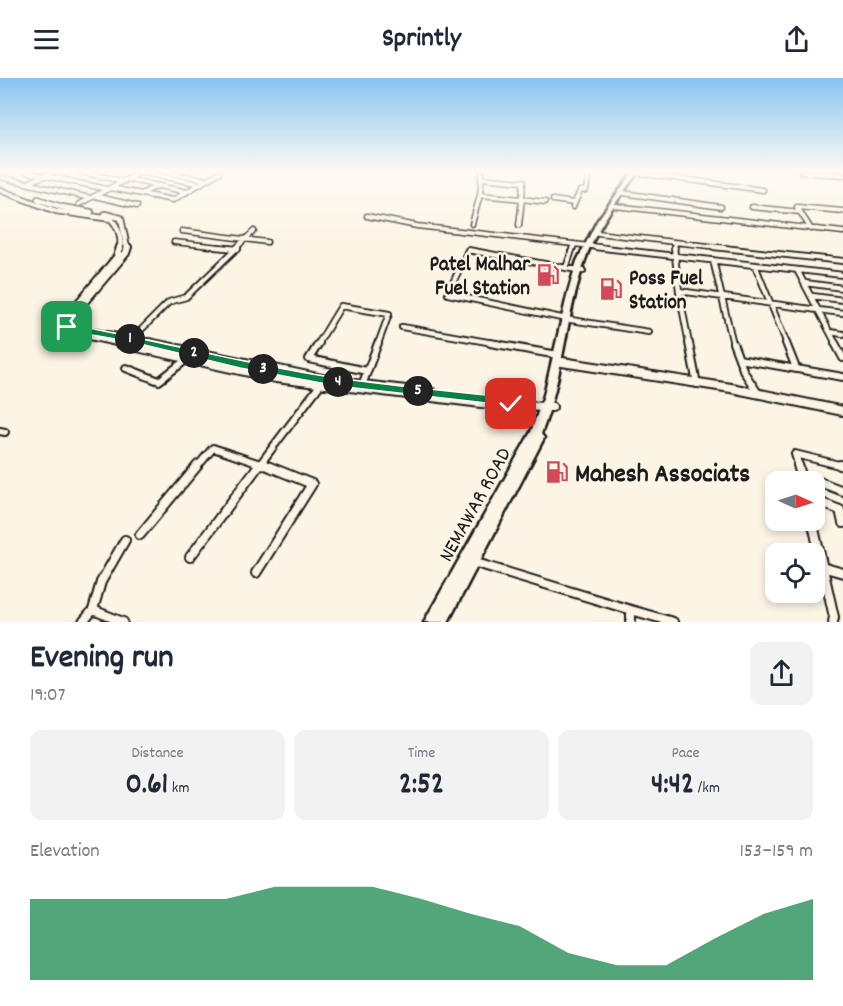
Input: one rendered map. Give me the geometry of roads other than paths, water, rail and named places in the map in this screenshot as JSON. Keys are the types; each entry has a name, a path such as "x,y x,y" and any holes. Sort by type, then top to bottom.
{"highway":[{"name":"NEMAWAR ROAD","path":"441,622 540,437 580,270 590,246 619,197"},
{"name":"NEMAWAR ROAD","path":"590,246 620,197"},
{"name":"NEMAWAR ROAD","path":"431,622 549,407"}],"street":[{"path":"23,197 56,211 115,221 121,243 117,257 64,319 59,326 60,329 362,387"},
{"path":"31,197 62,207 121,218 128,245 126,253 64,326 132,339 187,359 276,378 320,385 362,387 549,407"},
{"path":"101,197 137,206"},
{"path":"157,197 169,200 175,197"},
{"path":"472,224 479,197"},
{"path":"505,197 545,202"},
{"path":"553,200 573,205 577,197"},
{"path":"649,197 721,207"},
{"path":"79,204 90,198"},
{"path":"519,225 522,199"},
{"path":"752,207 800,212"},
{"path":"811,229 797,207 843,211"},
{"path":"611,209 843,232"},
{"path":"367,216 417,226 843,275"},
{"path":"183,231 267,242"},
{"path":"132,339 169,302 186,297 254,231"},
{"path":"598,233 843,261"},
{"path":"174,242 238,249"},
{"path":"674,242 679,291 697,384"},
{"path":"566,268 574,244"},
{"path":"580,270 468,249 448,294 568,319 649,332"},
{"path":"796,255 799,270 843,358"},
{"path":"713,260 719,296 743,371 759,394"},
{"path":"755,265 796,368"},
{"path":"806,283 843,288"},
{"path":"679,291 843,313"},
{"path":"812,296 843,300"},
{"path":"362,387 389,314 341,306 309,359 367,371"},
{"path":"402,327 843,411"},
{"path":"830,333 843,334"},
{"path":"739,358 843,376"},
{"path":"126,368 159,381 187,359"},
{"path":"190,557 320,385"},
{"path":"140,535 213,448 262,464 312,484 256,573"},
{"path":"800,471 795,454 843,466"},
{"path":"825,484 843,491"},
{"path":"825,504 841,510 843,524"},
{"path":"83,622 93,610 95,593 103,575 125,540"},
{"path":"472,562 673,622"},
{"path":"825,568 843,573"},
{"path":"825,579 834,616 833,622"},
{"path":"93,610 123,622"},
{"path":"631,610 631,622"}],"place":[{"name":"Patel Malhar Fuel Station","path":"548,275"},
{"name":"Poss Fuel Station","path":"611,289"},
{"name":"Mahesh Associats","path":"557,472"}]}
